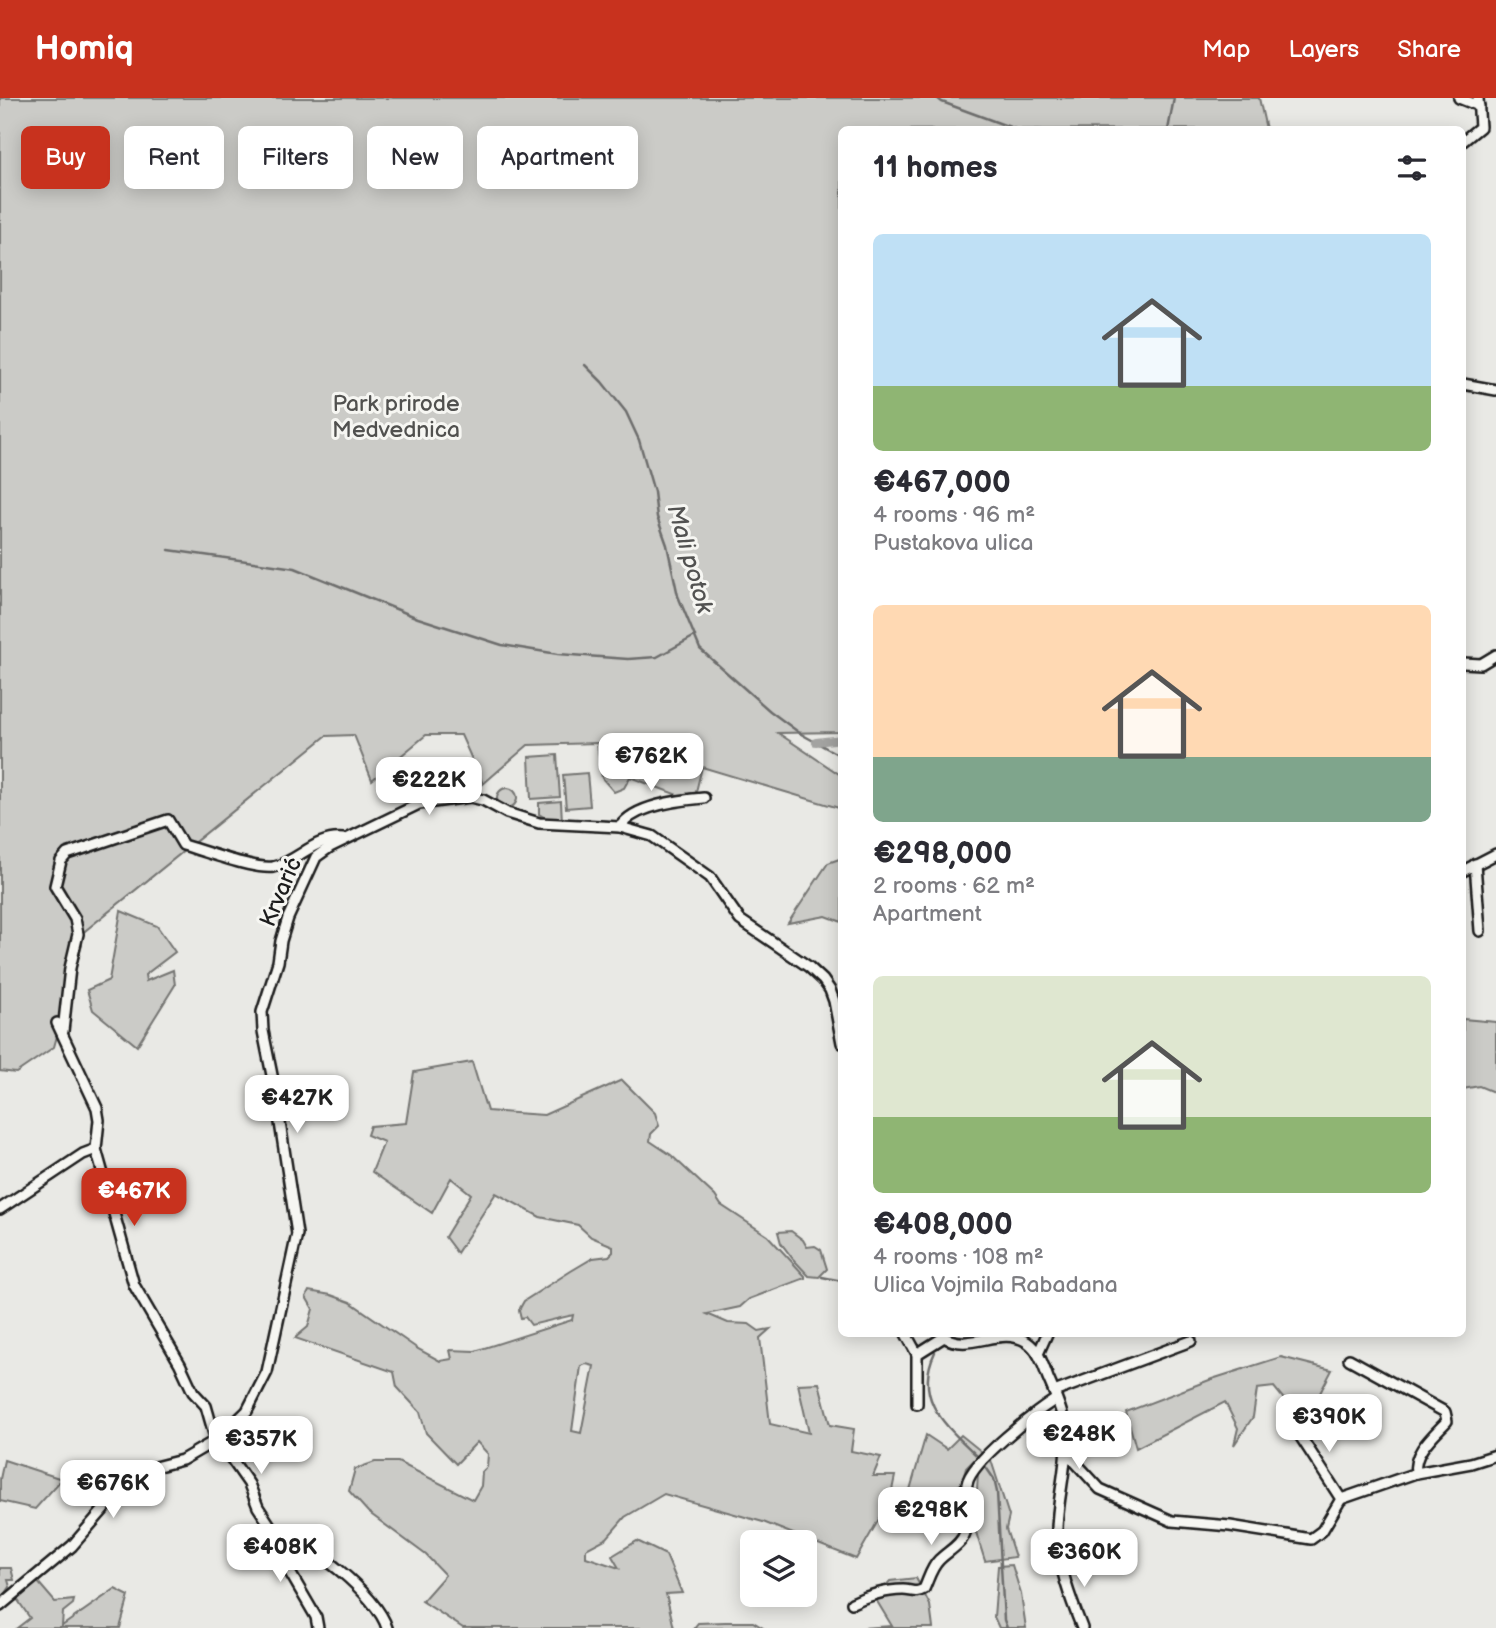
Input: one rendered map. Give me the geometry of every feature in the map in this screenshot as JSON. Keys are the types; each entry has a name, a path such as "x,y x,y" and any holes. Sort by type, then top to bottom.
{"street":[{"path":"1459,98 1478,102 1480,127 1466,139"},
{"path":"1466,385 1496,390"},
{"path":"1466,663 1481,664 1496,655"},
{"name":"Krvarić","path":"125,1482 147,1469 182,1460 218,1439 247,1412 267,1372 281,1302 295,1254 297,1234 262,1012 288,918 316,857 345,839 419,804 470,797 538,823 620,828 652,836 702,870 718,885 740,920 809,967 823,980 834,1001 838,1022"},
{"path":"620,828 624,821 634,814 678,800 704,798"},
{"path":"63,1033 70,968 78,934 75,919 55,886 61,861 67,854 168,820 183,845 253,866 277,866 320,842 345,839"},
{"path":"1466,869 1496,854"},
{"path":"1475,864 1480,931"},
{"path":"57,1023 97,1108 99,1120 96,1149 134,1285 180,1364 193,1392 206,1406 212,1429 244,1476 258,1507 275,1534 288,1569 316,1617 318,1628"},
{"path":"0,1209 83,1154 96,1149"},
{"path":"908,1337 917,1354 916,1404"},
{"path":"917,1354 941,1337"},
{"path":"947,1337 956,1343 994,1337"},
{"path":"1038,1354 1046,1337"},
{"path":"1029,1338 1055,1395 1064,1425 1065,1451 1057,1537 1060,1559 1082,1628"},
{"path":"852,1603 904,1589 914,1592 925,1589 931,1570 967,1531 967,1485 978,1463 1055,1395 1191,1341"},
{"path":"1349,1359 1446,1412 1447,1421 1420,1452 1415,1465 1416,1473"},
{"path":"1293,1426 1341,1499"},
{"path":"1065,1451 1100,1489 1172,1521 1230,1526 1311,1539 1322,1531 1341,1499 1416,1473 1471,1463 1496,1455"},
{"path":"68,1477 125,1482"},
{"path":"0,1605 72,1546 125,1482"},
{"path":"275,1534 288,1536 323,1558 371,1601 381,1613 387,1628"}],"green space":[{"name":"Park prirode Medvednica","path":"0,98 1259,98 1265,126 838,126 838,732 778,733 838,773 838,808 702,767 695,796 680,796 630,777 624,788 614,792 602,778 597,743 528,745 483,784 461,735 426,735 372,780 354,735 326,736 80,935 82,945 54,1047 16,1073 0,1071"},
{"path":"557,755 560,797 531,799 529,757"},
{"path":"587,773 590,806 566,808 563,775"},
{"path":"507,788 514,791 517,798 514,805 507,808 500,805 497,798 500,791"},
{"path":"561,801 562,822 539,814 539,803"},
{"path":"838,859 838,920 826,916 788,923 828,863"},
{"path":"121,911 157,926 175,952 145,975 146,981 173,970 175,985 137,1046 93,1010 87,990 109,980"},
{"path":"1466,1019 1496,1022 1496,1093 1479,1086 1466,1088"},
{"path":"472,1062 487,1111 544,1115 622,1080 655,1113 659,1126 651,1134 650,1141 671,1155 715,1196 721,1205 768,1236 805,1276 749,1299 740,1307 707,1314 728,1323 749,1324 759,1331 770,1329 760,1338 770,1424 809,1433 798,1384 819,1383 830,1425 854,1429 851,1451 881,1457 873,1476 895,1476 890,1500 856,1559 817,1543 817,1530 783,1530 664,1494 625,1517 607,1538 586,1549 586,1557 619,1568 612,1556 637,1541 666,1555 682,1593 666,1594 674,1628 463,1628 422,1601 445,1575 426,1555 368,1512 349,1491 355,1469 375,1462 398,1462 473,1500 481,1486 488,1454 477,1442 456,1464 426,1433 420,1412 397,1387 394,1372 295,1338 308,1327 313,1309 306,1297 309,1291 350,1302 440,1361 452,1359 450,1350 475,1351 572,1320 573,1315 531,1325 525,1317 521,1318 519,1310 524,1301 571,1271 593,1258 609,1256 613,1252 613,1246 591,1237 578,1225 540,1217 496,1193 457,1253 445,1237 471,1194 451,1178 432,1213 372,1172 384,1142 367,1135 370,1126 406,1123 414,1072","holes":["586,1364 594,1366 581,1433 572,1431 581,1366"]},
{"path":"791,1231 803,1240 807,1247 815,1246 821,1250 827,1269 819,1277 809,1276 781,1243 778,1232"},
{"path":"1281,1357 1332,1370 1304,1424 1274,1387 1257,1389 1253,1417 1234,1445 1238,1428 1225,1402 1136,1448 1126,1412 1212,1379"},
{"path":"926,1435 947,1449 961,1435 982,1452 966,1468 962,1483 900,1524"},
{"path":"990,1457 1009,1516 1006,1529 1015,1557 985,1561 975,1529 978,1472"},
{"path":"4,1460 62,1479 35,1509 0,1501 0,1479"},
{"path":"1012,1565 1021,1594 1026,1628 999,1628 994,1617 998,1566"},
{"path":"0,1568 11,1568 14,1580 8,1580 10,1587 0,1602"},
{"path":"916,1578 930,1605 933,1628 862,1628 892,1626 875,1598 890,1581"},
{"path":"37,1581 55,1602 74,1600 63,1612 62,1626 115,1589 129,1596 120,1628 17,1628 30,1618 15,1596"},
{"path":"753,1622 763,1628 694,1628 698,1623"}],"waterway":[{"path":"937,98 1007,126"},
{"path":"1169,126 1174,98"},
{"name":"Mali potok","path":"585,365 626,412 639,440 678,596 700,649 770,711 801,734 838,754"},
{"path":"169,550 295,568 418,618 502,645 558,654 628,659 657,657 695,636"},
{"path":"816,742 838,739"},
{"path":"822,1277 838,1280"},
{"path":"935,1352 929,1369 931,1399 945,1424 979,1458"},
{"path":"983,1463 994,1479 997,1492 1004,1620 1007,1628"}]}
